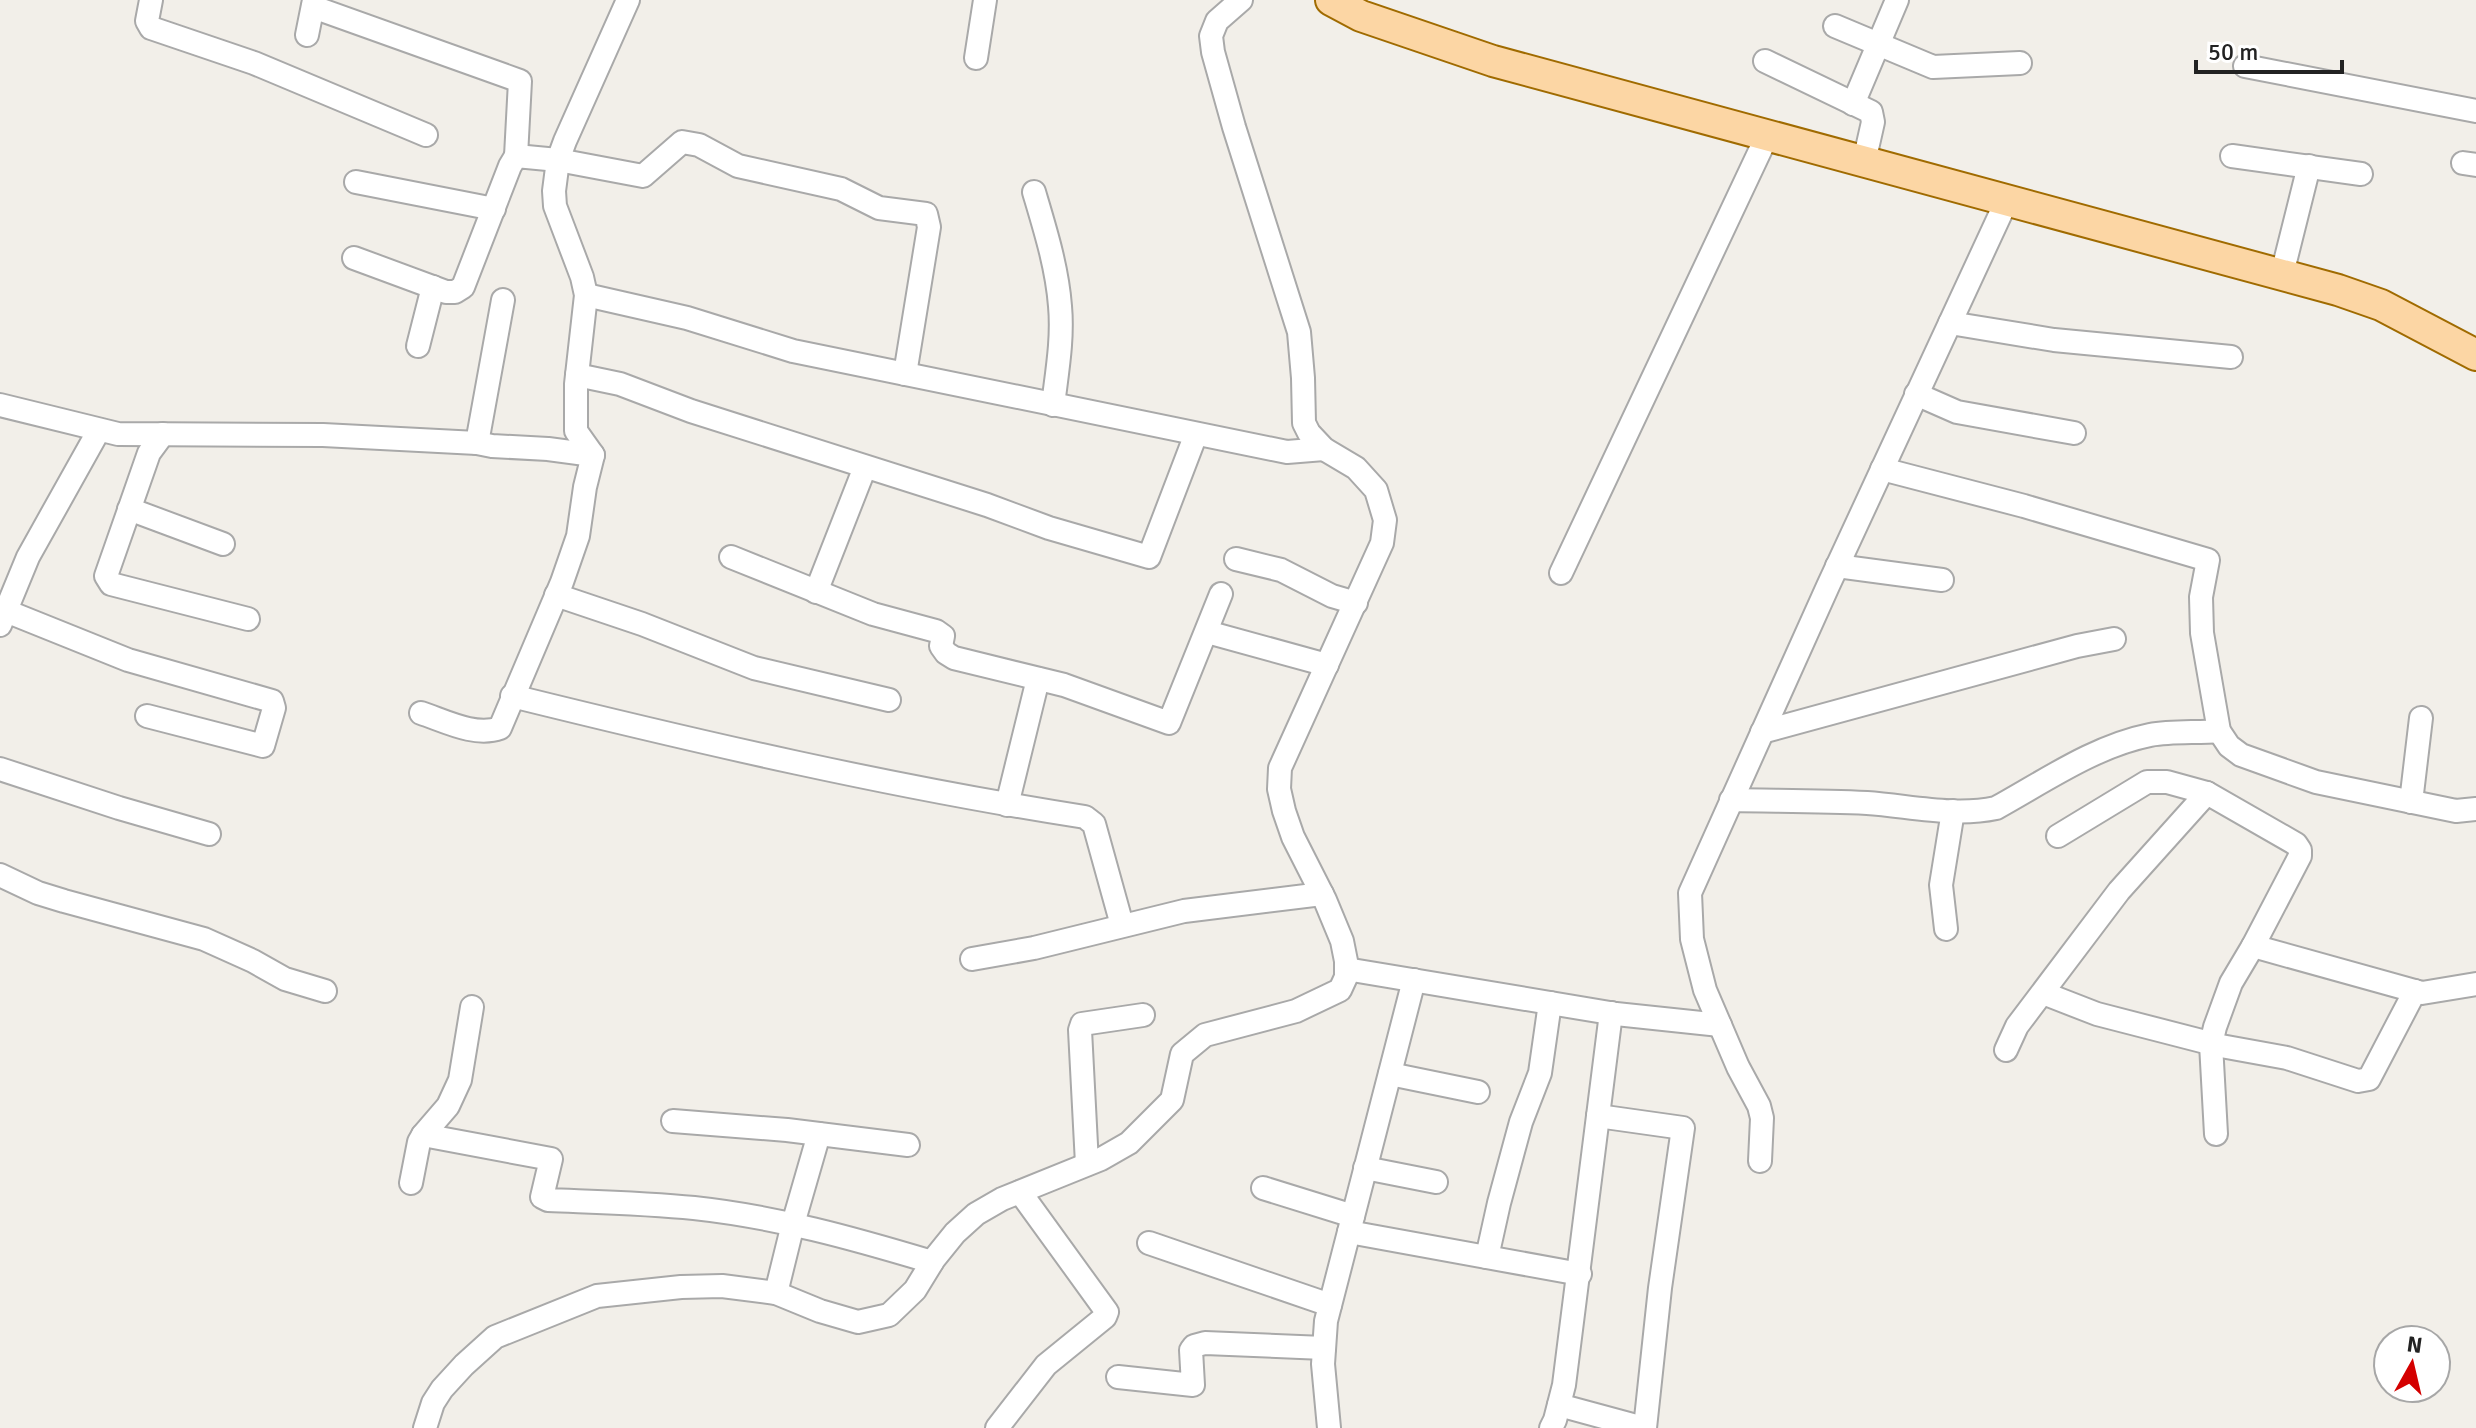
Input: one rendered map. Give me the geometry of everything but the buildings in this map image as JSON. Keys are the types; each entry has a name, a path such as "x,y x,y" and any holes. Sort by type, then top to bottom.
{"main road":[{"path":"1331,0 1361,16 1493,61 2282,274 2381,305 2476,355"}],"street":[{"path":"151,0 147,21 151,28 254,63 426,135"},
{"path":"421,713 473,730 489,732 500,728 578,536 593,455 576,431 577,375 586,295 555,206 554,191 558,160 628,0"},
{"path":"976,58 985,0"},
{"path":"425,1428 433,1403 442,1389 495,1337 597,1296 722,1286 776,1293 858,1322 889,1315 915,1290 955,1233 976,1214 1129,1143 1172,1100 1182,1054 1205,1035 1296,1011 1340,990 1346,977 1342,941 1293,837 1279,789 1280,768 1382,543 1385,520 1376,490 1356,468 1324,449 1304,423 1299,332 1213,52 1211,36 1217,21 1241,0"},
{"path":"1853,104 1897,0"},
{"path":"307,35 314,3 520,81 516,156 463,287 455,292 433,287 354,258"},
{"path":"1835,26 1933,67 2020,63"},
{"path":"1765,61 1871,112 1873,122 1864,162"},
{"path":"2245,66 2476,111"},
{"path":"1561,573 1767,136"},
{"path":"516,156 558,160 643,176 682,142 699,145 738,166 841,189 879,208 926,214 929,227 905,374"},
{"path":"2232,156 2361,174"},
{"path":"2282,274 2309,166"},
{"path":"356,182 494,209"},
{"path":"1034,192 1051,252 1060,307 1060,354 1053,405"},
{"path":"1760,1161 1762,1126 1759,1106 1738,1067 1705,990 1694,947 1690,893 2007,200"},
{"path":"418,346 433,287"},
{"path":"586,295 687,318 793,351 1287,452 1324,449"},
{"path":"477,443 503,300"},
{"path":"1950,323 2054,340 2231,357"},
{"path":"577,375 620,384 691,411 987,505 1049,528 1149,557 1196,434"},
{"path":"1916,394 1957,412 2074,433"},
{"path":"0,405 118,434 323,435 477,443 593,455"},
{"path":"99,430 28,557 3,618 128,660 272,701 274,708 263,746 147,716"},
{"path":"163,434 149,453 106,576 111,584 248,619"},
{"path":"816,592 865,467"},
{"path":"1882,469 2024,506 2208,560 2201,597 2202,633 2219,731 2229,746 2241,755 2316,782 2456,811 2476,809"},
{"path":"129,509 223,544"},
{"path":"731,557 873,614 936,631 943,636 941,646 954,658 1064,685 1169,723 1221,594"},
{"path":"1236,559 1281,570 1332,596 1356,603"},
{"path":"1837,566 1942,580"},
{"path":"556,595 654,628 754,668 889,700"},
{"path":"1207,632 1327,665"},
{"path":"1762,732 2077,646 2114,639"},
{"path":"1007,805 1038,679"},
{"path":"512,696 817,769 1085,817 1094,824 1122,925"},
{"path":"2411,802 2421,718"},
{"path":"1731,800 1982,811 1996,808 2114,746 2151,735 2219,731"},
{"path":"0,769 209,834"},
{"path":"2058,836 2147,782 2167,782 2207,793 2296,844 2300,850 2300,856 2231,983 2211,1044 2216,1134"},
{"path":"2006,1050 2017,1026 2119,891 2207,793"},
{"path":"1946,929 1941,885 1953,811"},
{"path":"0,875 51,897 204,939 285,979 325,991"},
{"path":"972,959 1034,948 1184,911 1322,894"},
{"path":"2253,946 2422,993 2476,984"},
{"path":"1346,969 1611,1013 1720,1025"},
{"path":"1329,1428 1324,1397 1326,1321 1414,980"},
{"path":"2043,993 2097,1014 2211,1044 2287,1058 2358,1081 2369,1079 2415,991"},
{"path":"1487,1257 1521,1122 1540,1073 1550,1003"},
{"path":"411,1183 419,1142 454,1095 463,1068 472,1007"},
{"path":"1551,1428 1564,1385 1611,1013"},
{"path":"1087,1164 1082,1024 1143,1015"},
{"path":"1390,1074 1478,1092"},
{"path":"1559,1405 1644,1428 1683,1128 1598,1116"},
{"path":"673,1121 908,1145"},
{"path":"776,1293 819,1134"},
{"path":"423,1135 551,1159 542,1197 548,1200 693,1208 793,1224 932,1262"},
{"path":"1365,1168 1436,1182"},
{"path":"1263,1188 1351,1224 1487,1257 1580,1274"},
{"path":"1003,1427 1046,1365 1105,1317 1107,1312 1020,1192"},
{"path":"1149,1243 1330,1305"},
{"path":"1118,1377 1193,1385 1191,1350 1205,1343 1324,1348"}]}
